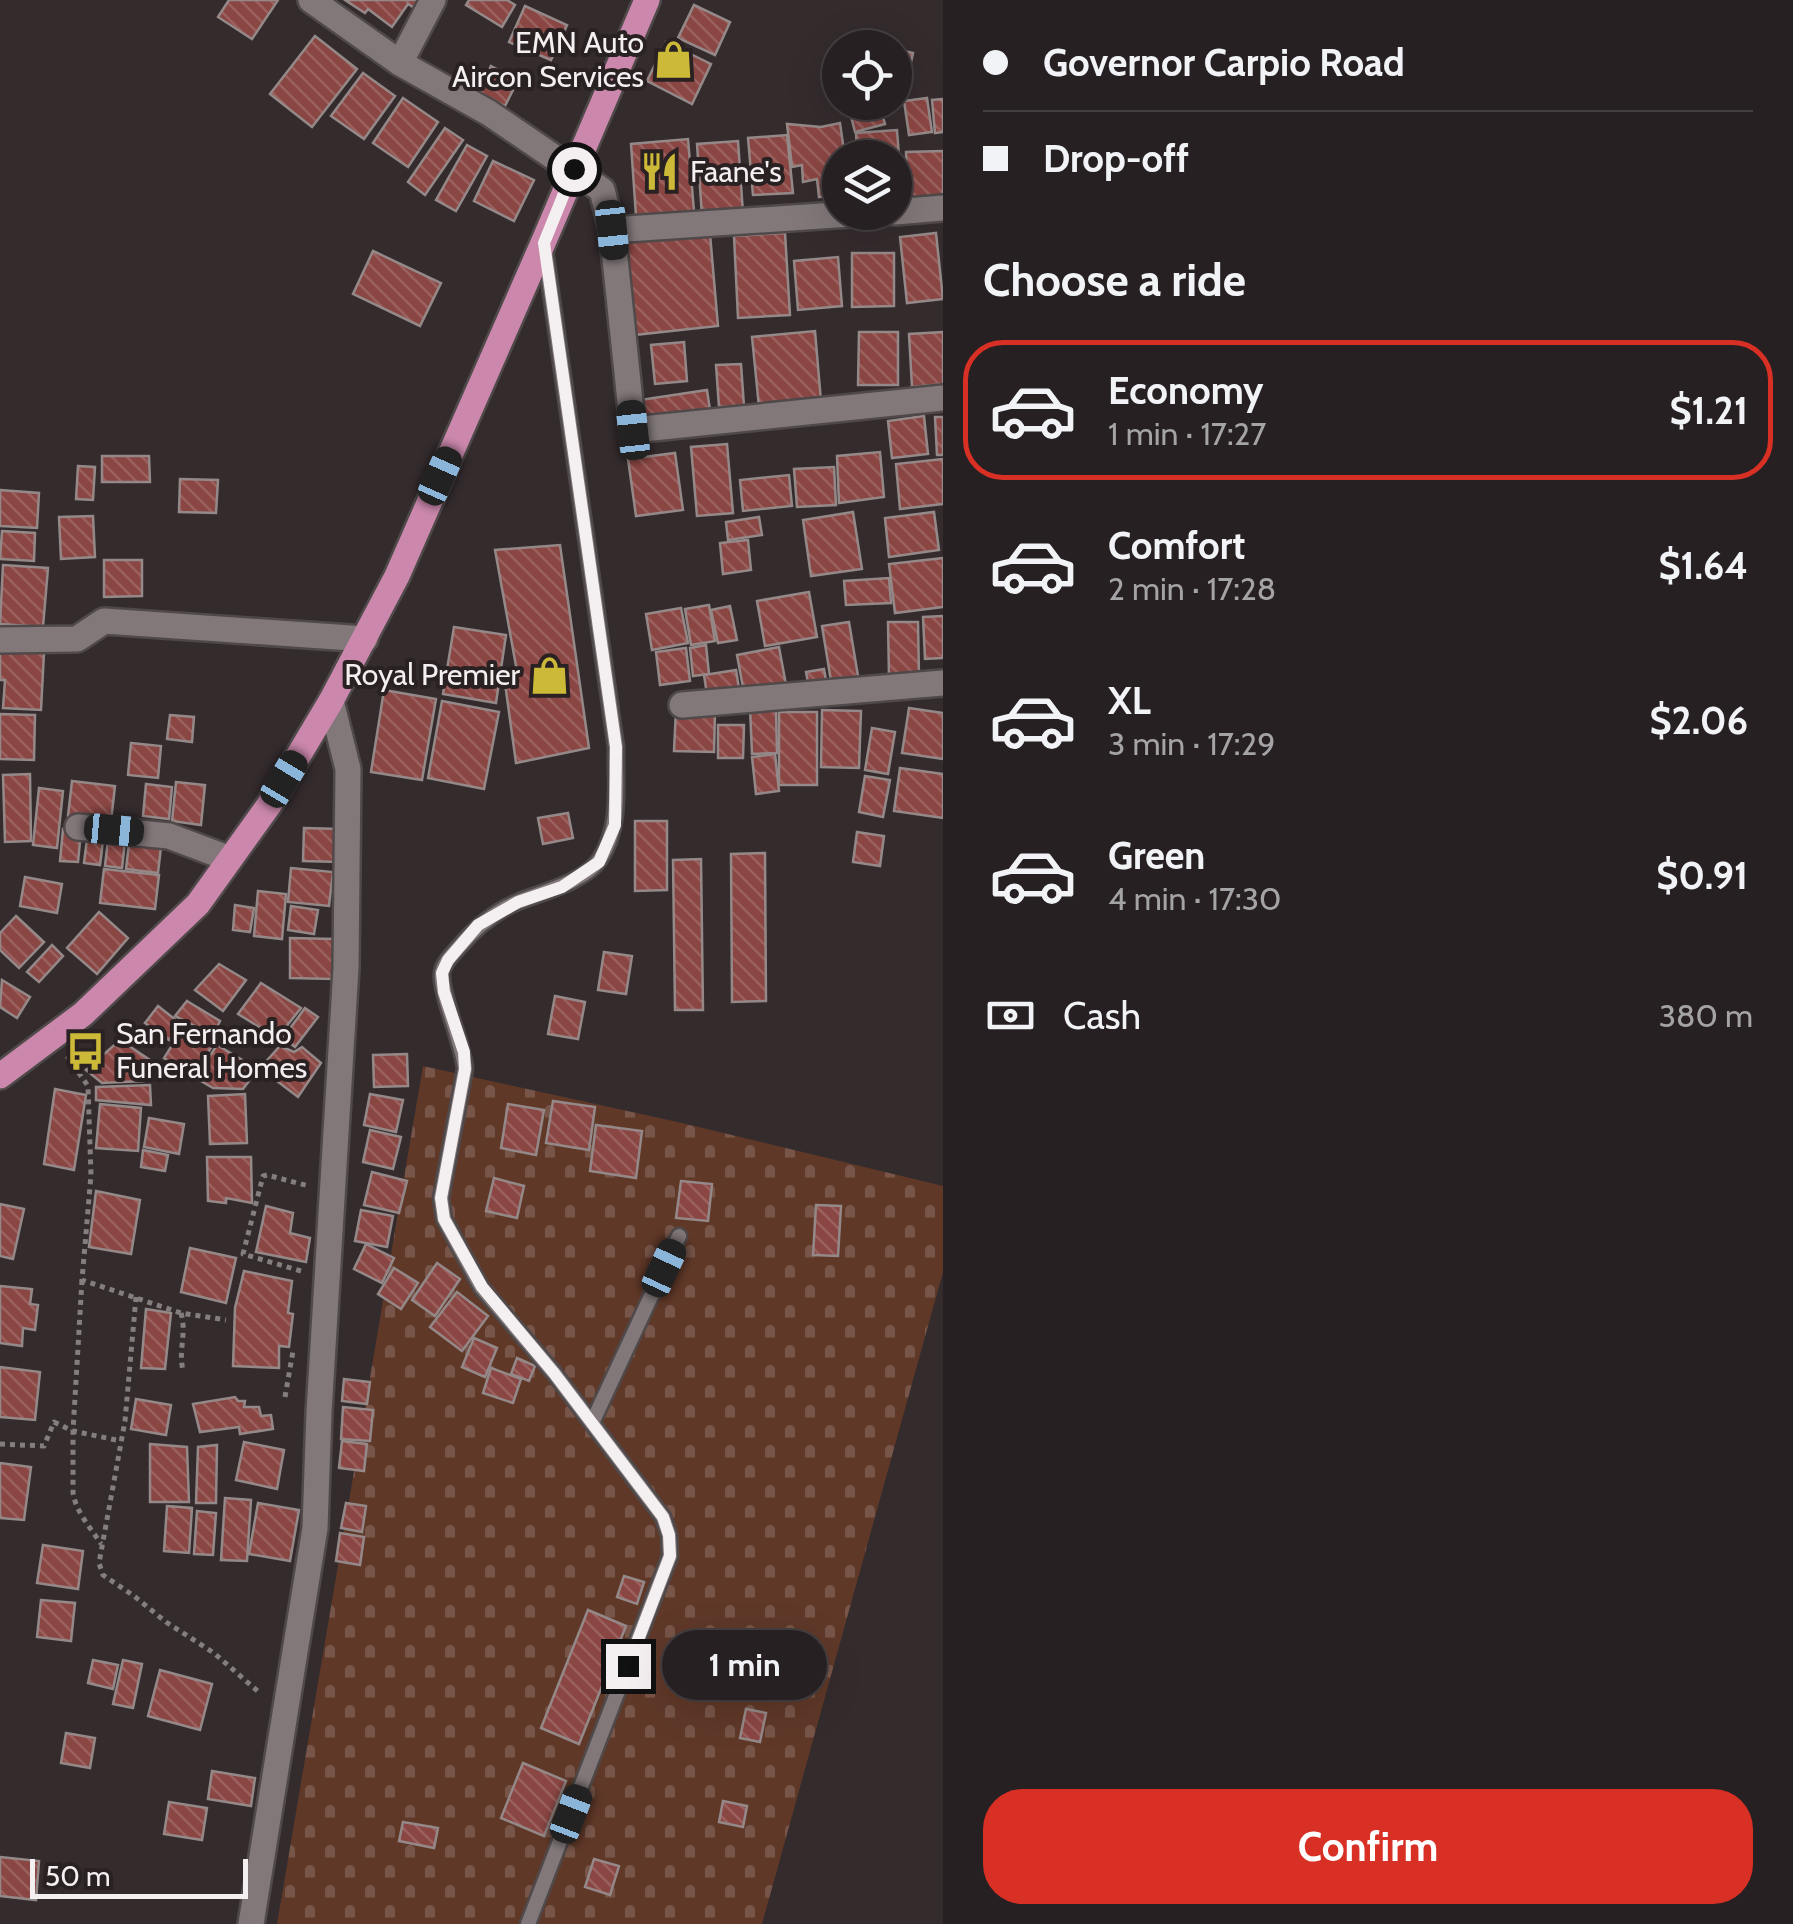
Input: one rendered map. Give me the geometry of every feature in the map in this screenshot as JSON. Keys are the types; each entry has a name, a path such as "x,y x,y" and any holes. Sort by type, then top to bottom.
{"main road":[{"path":"0,1076 83,1014 198,904 269,804 331,702 396,576 647,0"}],"street":[{"path":"311,0 400,63 489,113 602,190 612,230 633,430 943,398"},
{"path":"400,63 433,0"},
{"path":"912,211 943,208"},
{"path":"612,230 822,216"},
{"path":"0,640 77,639 104,621 365,639"},
{"path":"682,705 943,682"},
{"path":"251,1924 316,1528 319,1412 346,986 348,769 331,702"},
{"path":"78,827 170,836 230,859"}],"lane":[{"path":"528,1924 670,1556 663,1517 554,1373 482,1287 458,1248 441,1207 465,1069 442,973 478,925 518,902 562,887 599,862 615,825 616,747 544,243"},
{"path":"592,1423 678,1236"}],"path":[{"path":"54,1037 88,1086 91,1175 74,1432 74,1501 102,1546"},
{"path":"306,1272 244,1254 263,1176 313,1188 316,1193"},
{"path":"82,1280 181,1314 226,1320"},
{"path":"136,1297 122,1441 99,1562 103,1575 214,1653 286,1716"},
{"path":"181,1314 184,1370"},
{"path":"285,1398 294,1344"},
{"path":"0,1444 44,1446 54,1422 74,1432 122,1441"}],"green space":[{"path":"423,1066 943,1186 943,1272 762,1924 277,1924"}],"building":[{"path":"229,0 278,0 252,39 218,17"},
{"path":"345,0 422,0 416,9 408,4 392,27 368,9 365,13"},
{"path":"469,0 507,0 515,5 502,27 466,5"},
{"path":"694,5 730,22 715,55 678,38"},
{"path":"525,6 567,25 551,60 509,42"},
{"path":"315,36 357,69 312,127 270,94"},
{"path":"666,42 711,64 692,104 647,81"},
{"path":"491,66 518,80 505,106 478,92"},
{"path":"363,73 395,96 364,139 331,116"},
{"path":"403,98 438,122 408,167 373,143"},
{"path":"927,98 932,132 909,135 907,120 912,120 912,100"},
{"path":"943,99 943,132 935,133 932,100"},
{"path":"852,120 884,120 885,124 855,132"},
{"path":"840,123 842,140 822,140 819,197 817,179 803,182 802,165 792,167 787,124 821,127"},
{"path":"445,128 463,140 425,195 408,182"},
{"path":"897,130 898,140 856,140 856,133"},
{"path":"787,135 793,193 753,195 748,138"},
{"path":"688,139 694,211 636,216 631,144"},
{"path":"738,141 743,213 702,216 697,144"},
{"path":"467,145 487,156 456,211 436,200"},
{"path":"943,151 943,197 912,198 912,152"},
{"path":"493,161 534,180 514,221 474,201"},
{"path":"785,233 790,315 738,318 734,236"},
{"path":"936,233 943,299 907,303 900,237"},
{"path":"710,234 718,326 634,335 625,242"},
{"path":"373,251 441,283 420,326 353,294"},
{"path":"852,253 894,253 894,306 852,307"},
{"path":"838,257 842,306 798,310 794,261"},
{"path":"815,331 821,401 759,407 752,337"},
{"path":"859,332 898,332 898,385 858,385"},
{"path":"943,332 943,384 912,387 909,334"},
{"path":"684,342 687,381 655,384 651,345"},
{"path":"741,364 744,406 719,407 716,365"},
{"path":"707,390 711,417 644,427 640,400"},
{"path":"924,416 928,454 892,458 888,421"},
{"path":"935,417 943,417 943,455 937,455"},
{"path":"727,444 733,513 697,516 691,447"},
{"path":"880,452 884,497 839,503 837,456"},
{"path":"675,453 683,510 636,516 628,459"},
{"path":"102,456 149,456 150,482 102,482"},
{"path":"943,459 943,504 900,509 896,464"},
{"path":"78,466 95,467 93,500 76,499"},
{"path":"834,467 836,505 797,507 794,469"},
{"path":"789,475 792,506 743,511 740,480"},
{"path":"180,479 218,480 216,513 179,512"},
{"path":"0,490 39,493 37,528 0,526"},
{"path":"853,512 862,569 811,576 803,520"},
{"path":"934,512 939,550 889,557 885,518"},
{"path":"93,516 95,557 61,559 59,517"},
{"path":"759,517 762,535 728,540 726,522"},
{"path":"2,531 35,533 34,561 0,559"},
{"path":"748,540 751,570 723,574 720,543"},
{"path":"560,545 589,748 516,763 504,676 518,677 495,550"},
{"path":"943,558 943,607 895,613 889,564"},
{"path":"104,560 142,560 142,596 104,597"},
{"path":"3,565 48,568 43,627 0,624"},
{"path":"889,578 891,603 846,605 844,581"},
{"path":"809,592 817,637 765,646 757,601"},
{"path":"709,605 715,641 691,645 685,609"},
{"path":"730,606 737,640 718,643 711,610"},
{"path":"681,608 688,643 652,650 646,614"},
{"path":"943,616 943,658 925,659 923,617"},
{"path":"849,622 859,682 832,687 822,626"},
{"path":"888,622 918,622 919,676 889,677"},
{"path":"454,627 506,635 496,703 443,694"},
{"path":"706,645 709,674 693,676 690,648"},
{"path":"779,647 787,690 745,698 737,655"},
{"path":"686,648 690,681 660,685 656,652"},
{"path":"0,650 44,653 41,710 3,708 5,680 0,680"},
{"path":"824,669 827,686 809,688 806,672"},
{"path":"736,670 740,695 708,701 704,675"},
{"path":"384,690 436,699 422,780 371,772"},
{"path":"442,701 499,712 484,789 428,778"},
{"path":"750,708 776,708 777,753 752,754"},
{"path":"909,708 943,713 943,759 902,753"},
{"path":"676,709 715,711 714,752 674,751"},
{"path":"822,710 861,711 859,768 821,767"},
{"path":"779,712 817,712 817,785 779,785"},
{"path":"0,714 35,715 34,760 0,759"},
{"path":"170,715 194,717 192,742 167,739"},
{"path":"718,725 744,725 743,758 718,758"},
{"path":"872,728 895,732 888,774 865,770"},
{"path":"131,743 161,746 158,778 128,775"},
{"path":"775,754 779,791 756,794 752,757"},
{"path":"900,768 943,774 943,818 894,811"},
{"path":"30,774 31,841 5,842 3,775"},
{"path":"865,776 890,780 883,817 859,812"},
{"path":"72,781 115,786 111,821 68,816"},
{"path":"176,782 205,785 201,825 172,821"},
{"path":"146,784 172,787 169,819 143,816"},
{"path":"39,788 63,791 57,848 33,845"},
{"path":"568,813 573,838 543,844 538,818"},
{"path":"635,821 667,821 667,890 635,891"},
{"path":"304,828 340,829 339,862 303,861"},
{"path":"63,829 81,831 78,862 60,861"},
{"path":"88,831 104,833 100,865 84,863"},
{"path":"109,831 126,833 122,868 105,866"},
{"path":"857,832 884,836 880,866 853,862"},
{"path":"130,835 162,838 158,873 126,869"},
{"path":"765,853 766,1001 732,1002 731,854"},
{"path":"701,859 703,1010 675,1010 673,860"},
{"path":"291,868 333,872 329,906 288,902"},
{"path":"104,869 159,875 155,909 100,903"},
{"path":"25,877 62,884 57,913 20,906"},
{"path":"258,891 286,894 282,939 254,936"},
{"path":"235,905 254,908 250,932 233,930"},
{"path":"291,906 318,910 314,934 288,930"},
{"path":"99,912 128,938 97,974 67,948"},
{"path":"16,916 44,942 19,968 0,950 0,933"},
{"path":"290,938 335,939 334,979 290,978"},
{"path":"52,945 63,956 39,982 27,972"},
{"path":"604,952 632,956 626,994 598,990"},
{"path":"219,964 246,980 223,1011 195,990"},
{"path":"2,980 30,997 17,1018 0,1007"},
{"path":"261,983 301,1008 277,1038 238,1014"},
{"path":"555,996 585,1002 578,1039 548,1034"},
{"path":"187,1001 220,1021 213,1035 175,1016"},
{"path":"158,1006 181,1024 169,1040 145,1023"},
{"path":"305,1008 318,1017 295,1047 283,1038"},
{"path":"185,1025 214,1043 193,1076 164,1058"},
{"path":"120,1040 153,1062 144,1081 102,1083 86,1070"},
{"path":"217,1045 258,1069 243,1089 213,1088 196,1078"},
{"path":"280,1046 294,1052 302,1047 321,1063 298,1097 260,1068"},
{"path":"407,1054 408,1086 374,1087 373,1055"},
{"path":"150,1085 151,1105 96,1100 96,1087"},
{"path":"55,1089 86,1095 74,1170 44,1164"},
{"path":"245,1094 247,1143 210,1144 208,1096"},
{"path":"370,1094 403,1100 396,1132 364,1125"},
{"path":"553,1101 595,1107 589,1150 546,1143"},
{"path":"100,1104 141,1108 138,1151 96,1148"},
{"path":"508,1104 544,1110 536,1155 501,1148"},
{"path":"149,1118 184,1124 179,1154 144,1147"},
{"path":"596,1125 642,1131 636,1178 590,1171"},
{"path":"370,1130 401,1137 393,1169 363,1162"},
{"path":"143,1150 168,1155 165,1171 141,1167"},
{"path":"207,1157 251,1157 252,1203 226,1198 226,1203 208,1201"},
{"path":"372,1172 407,1181 399,1213 364,1205"},
{"path":"494,1178 524,1186 517,1218 486,1211"},
{"path":"681,1181 712,1184 708,1221 676,1218"},
{"path":"96,1191 140,1200 131,1254 89,1247"},
{"path":"0,1204 24,1209 13,1259 0,1256"},
{"path":"816,1205 841,1206 838,1256 813,1255"},
{"path":"266,1206 293,1213 290,1233 310,1238 306,1262 256,1252"},
{"path":"361,1210 393,1216 387,1247 355,1241"},
{"path":"366,1244 394,1258 382,1283 354,1269"},
{"path":"190,1248 236,1258 226,1303 181,1292"},
{"path":"437,1263 460,1279 435,1316 412,1300"},
{"path":"394,1268 418,1283 401,1309 378,1294"},
{"path":"244,1271 292,1281 289,1347 279,1346 279,1368 233,1366 235,1308"},
{"path":"0,1286 32,1289 30,1304 38,1305 35,1330 23,1328 22,1346 0,1343"},
{"path":"457,1292 488,1316 462,1351 430,1327"},
{"path":"146,1309 171,1313 165,1369 141,1368"},
{"path":"474,1338 497,1348 485,1377 462,1367"},
{"path":"517,1358 535,1366 529,1381 511,1374"},
{"path":"0,1367 40,1372 35,1420 0,1417"},
{"path":"491,1368 521,1379 513,1403 483,1393"},
{"path":"344,1379 370,1382 367,1404 342,1401"},
{"path":"235,1397 245,1401 244,1407 259,1407 261,1416 271,1415 273,1429 240,1434 239,1427 200,1432 193,1404"},
{"path":"136,1399 171,1405 166,1435 131,1429"},
{"path":"343,1407 373,1410 370,1441 341,1439"},
{"path":"342,1441 367,1444 364,1471 339,1468"},
{"path":"244,1442 284,1450 277,1489 236,1480"},
{"path":"150,1444 187,1447 189,1502 150,1502"},
{"path":"217,1445 216,1503 196,1503 198,1447"},
{"path":"0,1463 31,1467 24,1520 0,1518"},
{"path":"225,1498 251,1500 247,1561 221,1560"},
{"path":"258,1503 299,1510 290,1561 249,1554"},
{"path":"346,1503 366,1506 362,1532 341,1528"},
{"path":"167,1506 192,1508 189,1553 164,1551"},
{"path":"197,1511 216,1513 213,1555 194,1554"},
{"path":"340,1533 364,1537 360,1565 336,1561"},
{"path":"43,1545 83,1551 78,1589 37,1583"},
{"path":"624,1576 644,1582 637,1604 617,1597"},
{"path":"41,1600 75,1603 71,1641 37,1637"},
{"path":"588,1610 626,1626 579,1744 541,1728"},
{"path":"758,1656 769,1659 765,1679 753,1677"},
{"path":"93,1660 118,1665 113,1689 88,1683"},
{"path":"123,1660 142,1664 133,1708 113,1704"},
{"path":"160,1670 212,1684 200,1730 148,1716"},
{"path":"746,1709 766,1713 760,1742 740,1738"},
{"path":"66,1733 95,1738 90,1768 61,1763"},
{"path":"523,1763 566,1781 544,1836 501,1818"},
{"path":"212,1771 255,1778 251,1806 208,1799"},
{"path":"723,1801 747,1806 743,1827 719,1822"},
{"path":"169,1802 207,1808 202,1840 164,1834"},
{"path":"403,1822 438,1828 434,1848 399,1841"},
{"path":"0,1857 39,1861 36,1900 0,1896"},
{"path":"594,1859 619,1866 610,1895 585,1887"}],"place":[{"name":"EMN Auto Aircon Services","path":"674,60"},
{"name":"Faane's","path":"660,172"},
{"name":"Royal Premier","path":"550,675"},
{"name":"San Fernando Funeral Homes","path":"86,1051"}],"route":[{"path":"574,169 544,243 616,747 615,825 599,862 562,887 518,902 478,925 442,973 465,1069 441,1207 458,1248 482,1287 554,1373 663,1517 670,1556 628,1666"}]}
